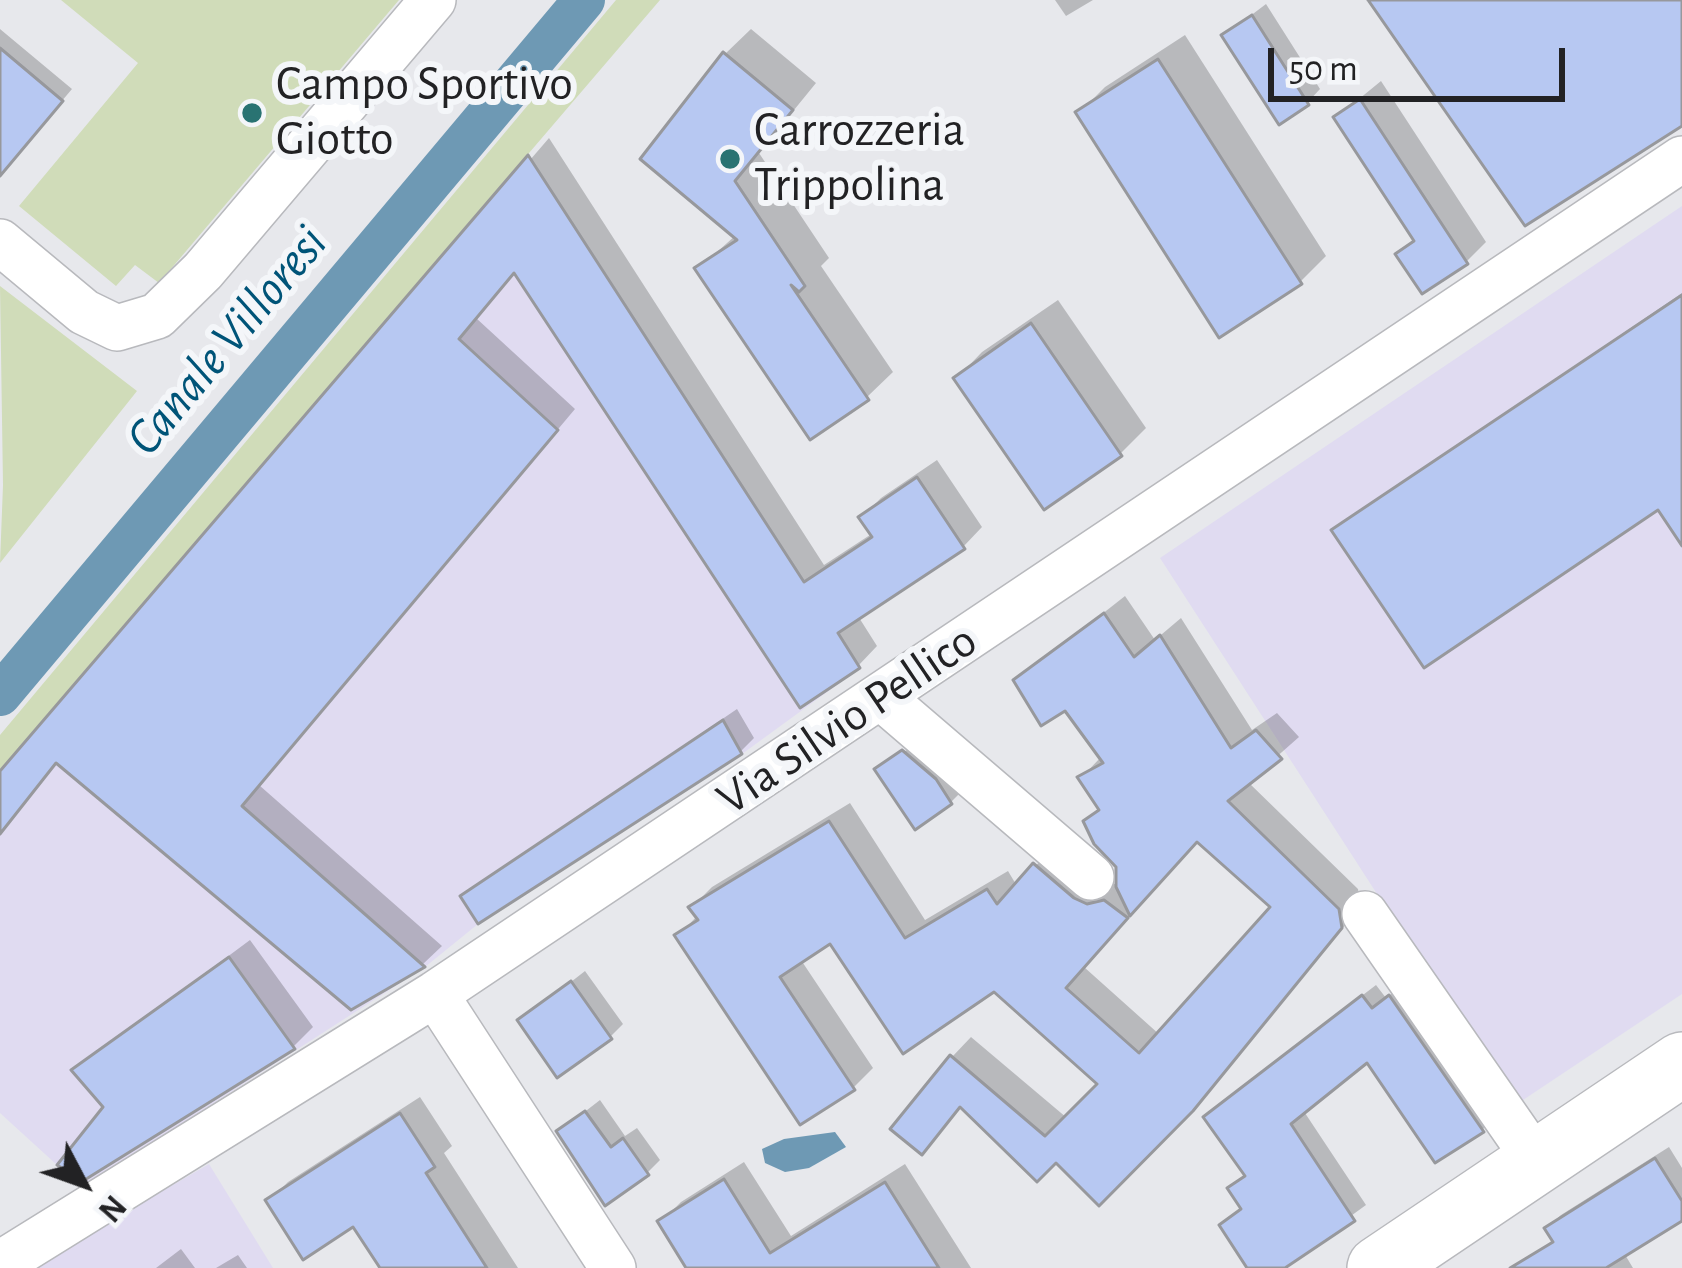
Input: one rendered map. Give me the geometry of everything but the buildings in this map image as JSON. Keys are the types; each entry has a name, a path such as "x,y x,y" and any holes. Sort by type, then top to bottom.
{"street":[{"path":"0,242 84,312 117,328 157,316 203,271 434,0"},
{"name":"Via Silvio Pellico","path":"0,1264 435,994 1682,159"},
{"path":"881,697 1091,877"},
{"path":"1365,914 1537,1162"},
{"path":"435,994 613,1268"},
{"path":"1379,1268 1682,1064"}],"shaded area":[{"path":"528,155 860,668 742,754 478,924 425,967 88,1184 57,1165 0,1113 0,771"},
{"path":"1682,206 1682,994 1514,1106 1160,558"},
{"path":"209,1164 273,1268 30,1268"}],"green space":[{"path":"61,0 399,0 159,283 135,265 116,286 19,206 138,63"},
{"path":"616,0 660,0 0,771 0,735"},
{"path":"0,286 137,391 0,563 3,485"}],"water":[{"path":"835,1132 846,1147 809,1168 785,1172 765,1163 762,1149 784,1139"}],"waterway":[{"name":"Canale Villoresi","path":"0,695 584,0"}],"place":[{"name":"Campo Sportivo Giotto","path":"252,113"},
{"name":"Carrozzeria Trippolina","path":"730,159"}]}
